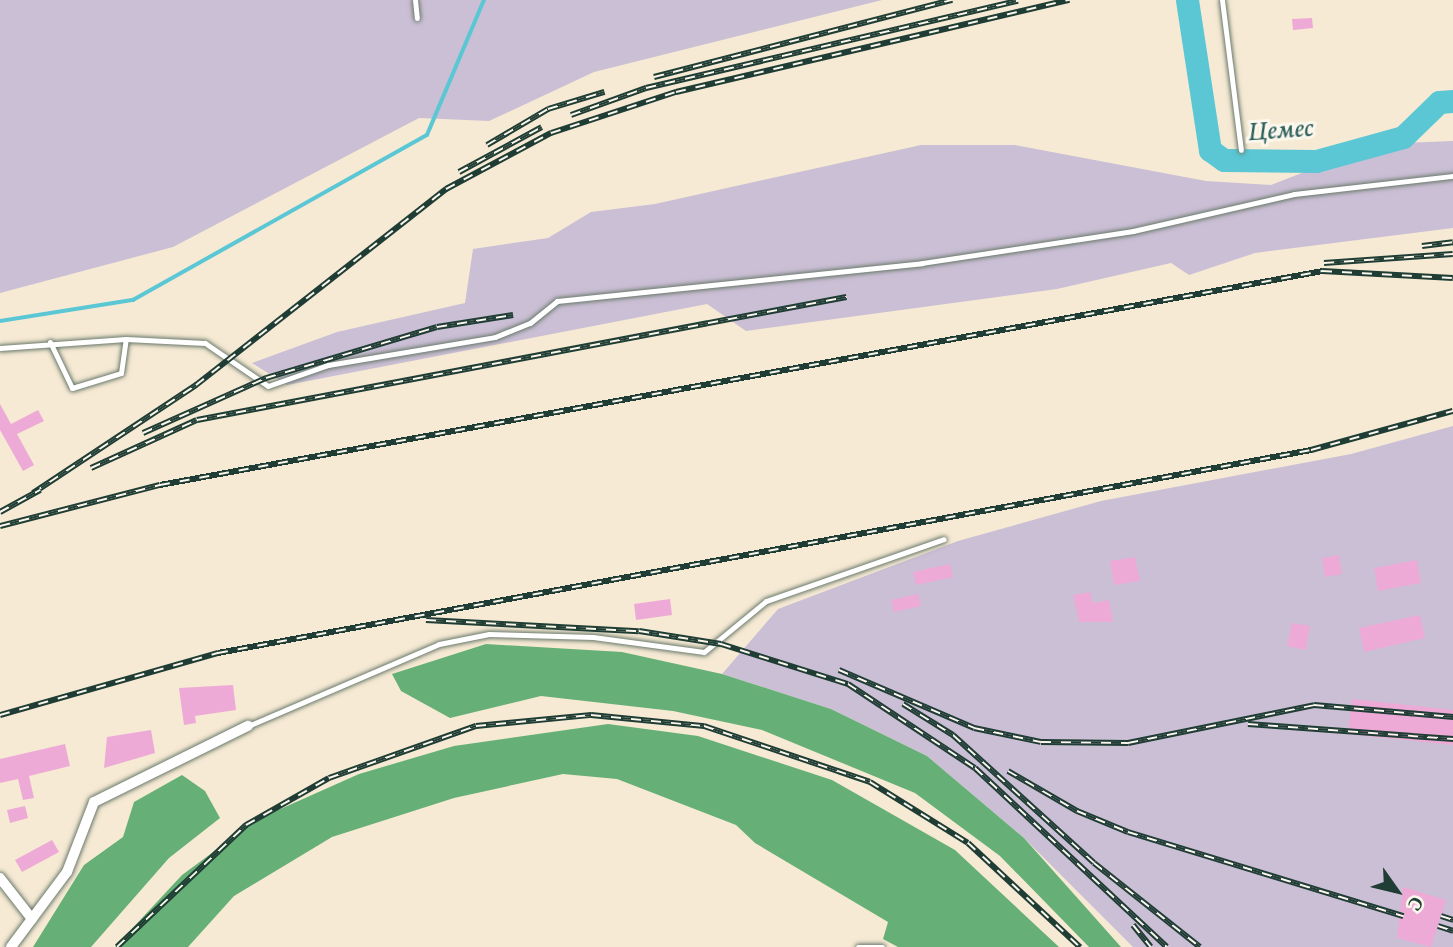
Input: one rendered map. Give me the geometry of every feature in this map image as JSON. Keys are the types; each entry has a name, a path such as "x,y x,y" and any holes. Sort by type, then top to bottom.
{"street":[{"path":"12,947 67,872 94,802 248,726"},
{"path":"1,883 32,919"}],"lane":[{"path":"415,0 417,18"},
{"path":"1222,0 1241,150"},
{"path":"0,348 50,342 126,339 205,343 268,386 328,365 495,337 530,323 557,301 922,263 1133,231 1294,194 1453,176"},
{"path":"50,342 72,388 121,373 126,339"},
{"path":"248,726 439,644 489,634 593,637 704,652 766,601 944,538"},
{"path":"858,947 881,947"}],"shaded area":[{"path":"0,0 882,0 594,72 489,121 419,118 173,247 0,293"},
{"path":"1453,141 1453,228 1255,253 1189,275 1171,263 1057,289 746,331 707,304 287,385 252,363 337,332 465,303 473,249 548,238 591,212 655,204 921,145 1015,145 1206,181 1271,185 1376,144"},
{"path":"1453,426 1453,947 1133,947 1024,838 927,756 831,709 722,674 778,609 958,541 1101,501 1351,454"}],"green space":[{"path":"486,644 622,652 722,674 831,709 927,756 1024,838 1121,947 1089,947 1000,856 915,793 762,730 673,711 541,696 450,718 401,691 392,674"},
{"path":"608,724 698,736 832,780 955,850 1059,947 898,947 883,939 888,922 755,843 736,825 617,779 563,774 454,798 332,837 234,896 188,947 115,947 182,875 258,819 359,774 454,746"},
{"path":"182,775 205,791 220,818 169,858 91,947 33,947 84,865 123,837 134,802"}],"building":[{"path":"1312,18 1313,28 1293,30 1292,19"},
{"path":"0,404 11,424 38,410 44,421 17,434 34,465 23,471 0,430"},
{"path":"1339,555 1342,574 1325,577 1322,558"},
{"path":"1135,557 1140,581 1114,585 1110,561"},
{"path":"1417,560 1421,583 1378,591 1374,568"},
{"path":"950,564 953,577 916,585 913,572"},
{"path":"1090,592 1093,603 1109,600 1113,622 1079,622 1073,595"},
{"path":"918,594 921,606 894,612 891,600"},
{"path":"670,599 672,615 636,620 634,604"},
{"path":"1420,615 1425,638 1364,652 1359,628"},
{"path":"1292,623 1310,626 1306,650 1287,646"},
{"path":"233,685 236,710 195,716 196,723 184,725 179,688"},
{"path":"1352,699 1453,710 1453,745 1348,734"},
{"path":"151,730 155,753 104,768 107,737"},
{"path":"65,744 70,766 29,776 34,798 23,800 18,779 0,783 0,759"},
{"path":"25,806 28,818 10,823 7,810"},
{"path":"52,840 59,852 22,872 15,860"},
{"path":"1403,887 1446,900 1431,947 1397,938"}],"waterway":[{"path":"0,321 133,300 427,135 484,0"},
{"name":"Цемес","path":"1187,0 1210,150 1224,160 1316,161 1403,137 1439,102 1453,101"}],"railway":[{"path":"654,77 952,0"},
{"path":"33,493 196,385 446,189 551,133 676,92 1069,0"},
{"path":"571,115 646,88 1018,1"},
{"path":"487,145 548,109 604,92"},
{"path":"459,172 542,127"},
{"path":"1422,246 1453,242"},
{"path":"1324,263 1453,254"},
{"path":"0,526 160,485 1322,271 1453,278"},
{"path":"91,468 197,420 846,297"},
{"path":"143,433 266,378 437,327 513,315"},
{"path":"0,715 218,653 1311,450 1453,411"},
{"path":"0,512 40,490"},
{"path":"426,620 639,631 721,644 848,684 975,768 1167,947"},
{"path":"839,670 974,728 1041,742 1128,743 1314,705 1453,717"},
{"path":"903,704 953,735 1094,863 1200,947"},
{"path":"117,947 246,825 329,778 476,726 591,715 704,726 870,782 968,843 1080,947"},
{"path":"1248,724 1453,739"},
{"path":"1008,771 1077,811 1128,832 1403,916"},
{"path":"1441,916 1453,920"},
{"path":"1133,925 1151,947"},
{"path":"1438,926 1453,931"}]}
